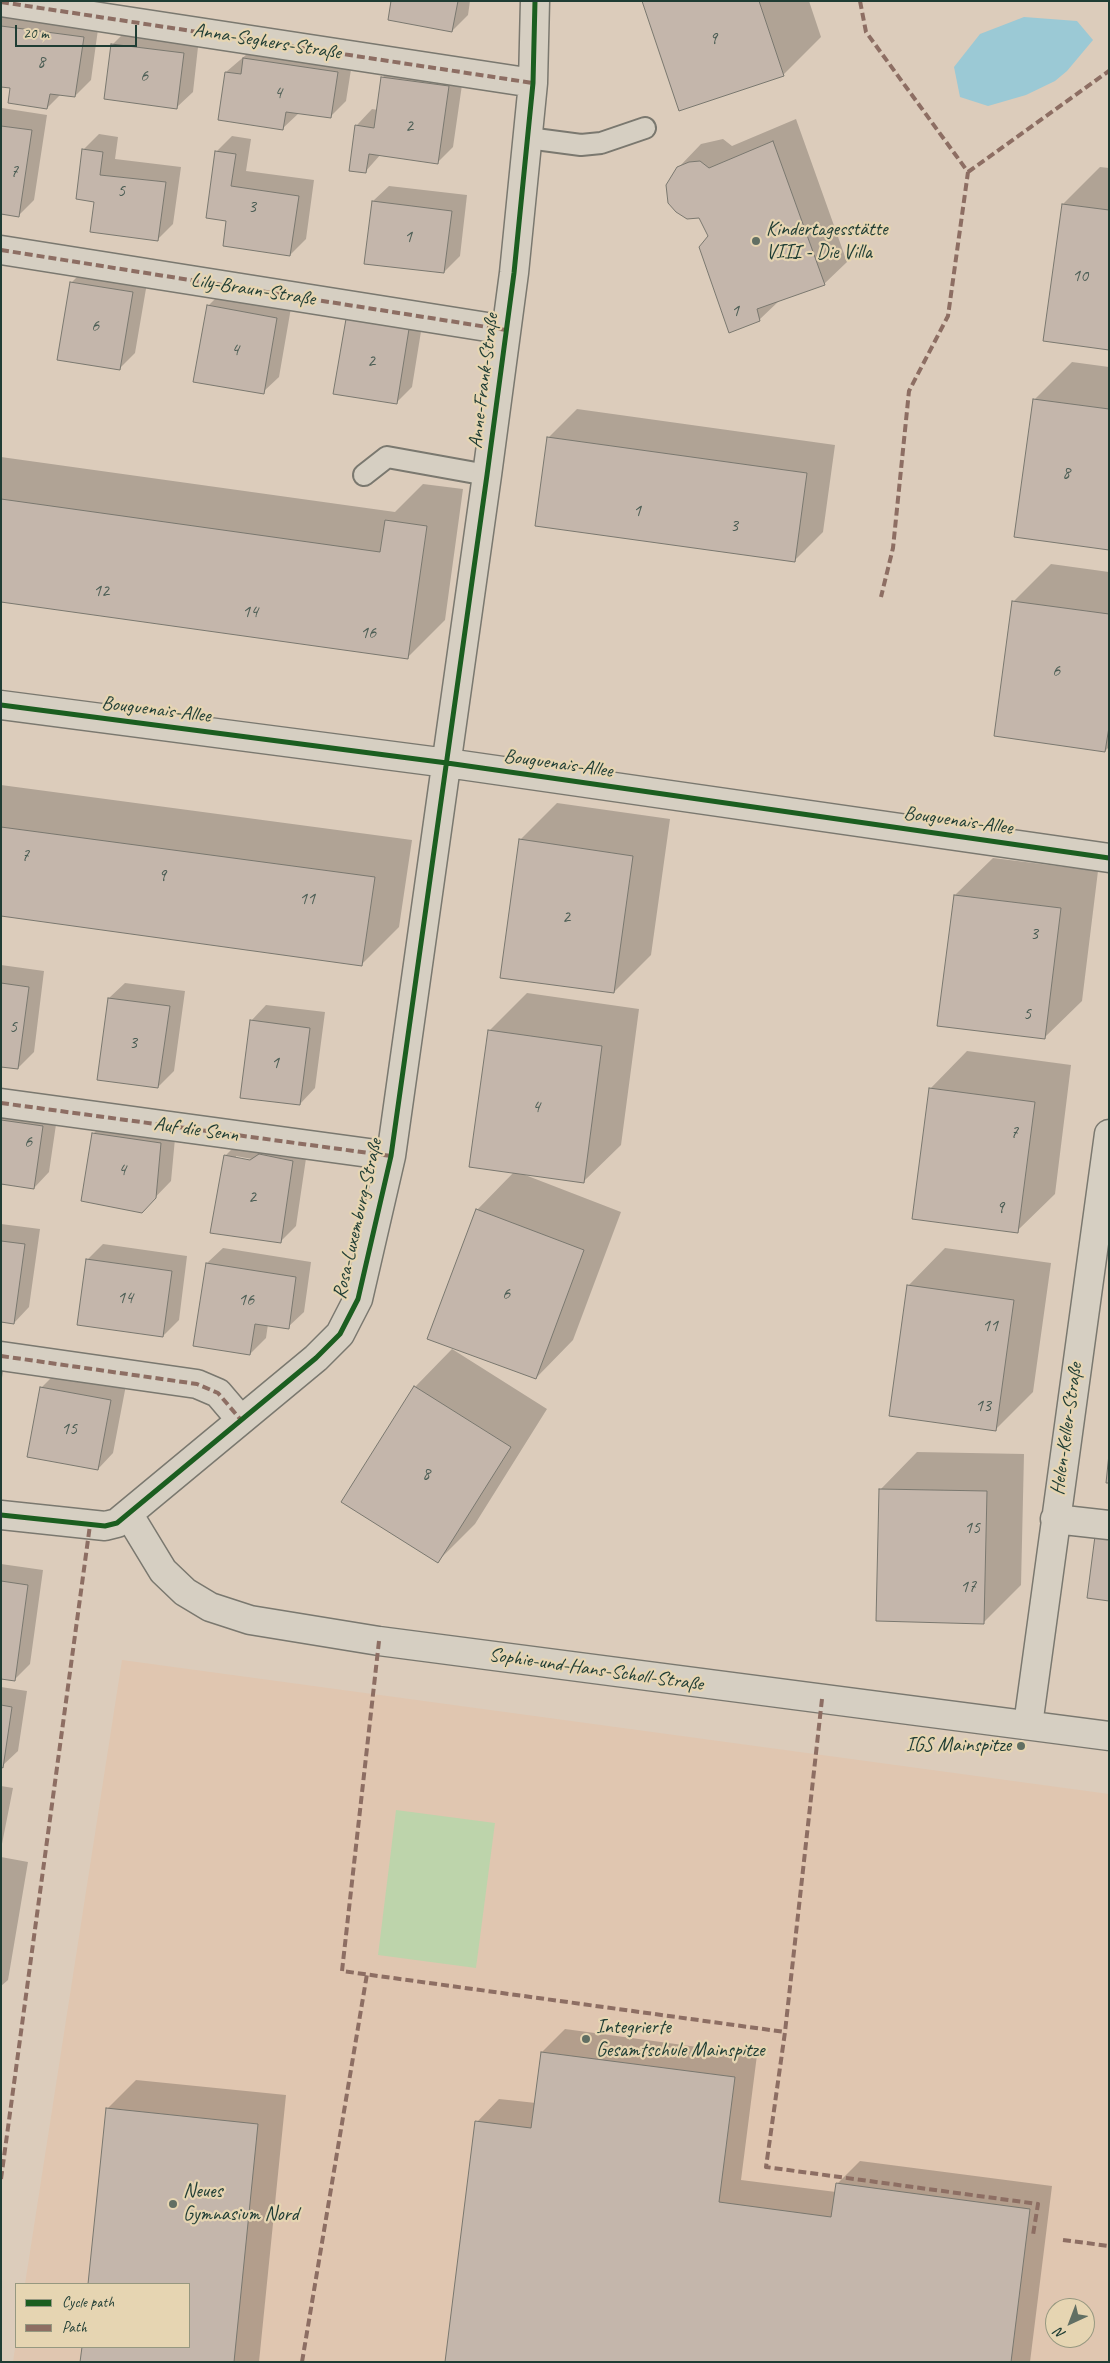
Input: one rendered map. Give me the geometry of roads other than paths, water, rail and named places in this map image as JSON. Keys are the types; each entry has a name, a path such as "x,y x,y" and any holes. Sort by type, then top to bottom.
{"street":[{"name":"Anne-Frank-Straße","path":"447,763 514,273 534,83 535,1"},
{"name":"Anna-Seghers-Straße","path":"1,2 534,83"},
{"name":"Lily-Braun-Straße","path":"1,250 506,330"},
{"name":"Bouguenais-Allee","path":"1,705 447,763 1109,858"},
{"name":"Rosa-Luxemburg-Straße","path":"1,1515 105,1526 117,1523 129,1515 316,1358 340,1334 358,1299 391,1156 447,763"},
{"name":"Auf die Senn","path":"1,1103 391,1156"},
{"name":"Helen-Keller-Straße","path":"1028,1725 1055,1519 1101,1240 1109,1134"},
{"path":"1,1356 196,1384 218,1393 241,1420"},
{"name":"Sophie-und-Hans-Scholl-Straße","path":"129,1515 163,1571 185,1592 210,1607 250,1620 408,1645 1109,1736"},
{"path":"1055,1519 1109,1525"}],"lane":[{"path":"528,138 581,145 601,143 645,128"},
{"path":"364,475 386,457 487,475"}],"water":[{"path":"1024,17 1077,21 1093,40 1067,71 1055,81 1026,95 988,106 960,97 954,67 980,34"}],"place":[{"name":"Kindertagesstätte VIII - Die Villa","path":"756,241"},
{"name":"IGS Mainspitze","path":"1021,1746"},
{"name":"Integrierte Gesamtschule Mainspitze","path":"586,2039"},
{"name":"Neues Gymnasium Nord","path":"173,2204"}]}
